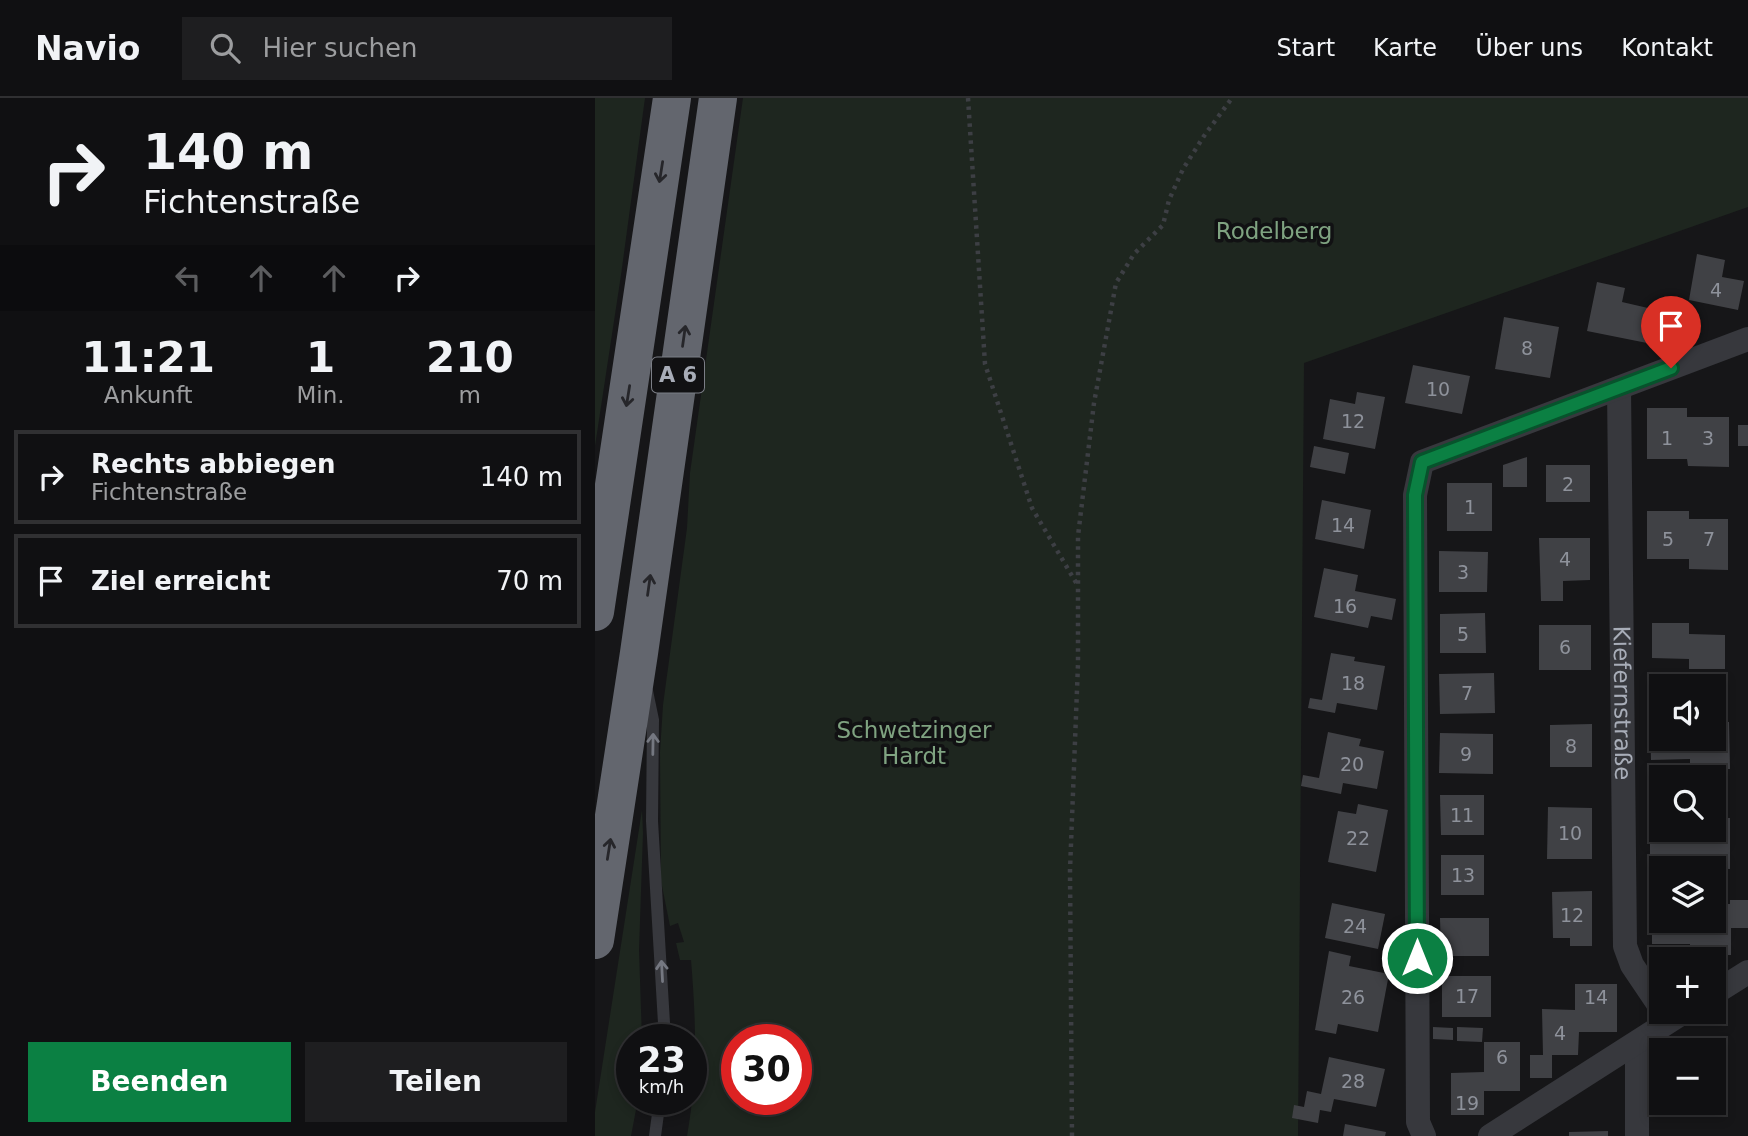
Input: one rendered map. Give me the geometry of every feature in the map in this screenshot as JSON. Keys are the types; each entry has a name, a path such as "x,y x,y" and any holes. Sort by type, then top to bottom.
{"highway":[{"name":"A 6","path":"595,612 672,98"},
{"name":"A 6","path":"595,940 718,98"}],"street":[{"path":"1424,1136 1417,1122 1415,495 1422,462 1748,339"},
{"name":"Kiefernstraße","path":"1619,388 1625,946 1632,964 1649,987"},
{"path":"1726,985 1748,972"},
{"path":"1490,1136 1637,1043 1657,1024"},
{"path":"1637,1043 1637,1136"}],"lane":[{"path":"639,653 653,720 652,821 664,1024"},
{"path":"655,1136 658,1115"}],"path":[{"path":"968,98 985,364 1032,508 1078,587"},
{"path":"1072,1136 1070,870 1079,664 1078,536 1094,403 1116,283 1134,254 1163,225 1169,200 1183,169 1232,98"}],"green space":[{"path":"595,98 645,98 595,446"},
{"path":"743,98 1748,98 1748,207 1304,363 1298,1136 687,1136 691,1115 707,1115 707,1024 695,1024 691,960 680,960 676,943 684,942 678,923 670,926 661,881 660,752 663,705 687,528 690,473"},
{"path":"642,810 639,950 641,1024 616,1024 616,1115 635,1115 631,1136 595,1136 595,1112"}],"building":[{"path":"1697,254 1725,260 1722,277 1744,281 1738,310 1689,300"},
{"path":"1597,282 1625,288 1622,302 1648,308 1647,313 1653,314 1647,343 1587,331"},
{"path":"1504,317 1559,327 1550,378 1495,369"},
{"path":"1413,365 1470,376 1462,414 1405,403"},
{"path":"1357,392 1385,397 1375,449 1323,439 1330,399 1355,404"},
{"path":"1647,408 1687,408 1687,417 1729,417 1729,467 1688,466 1687,459 1647,459"},
{"path":"1738,425 1748,425 1748,446 1738,446"},
{"path":"1314,446 1349,453 1345,474 1310,467"},
{"path":"1527,457 1527,487 1503,487 1503,465"},
{"path":"1546,465 1590,465 1590,502 1546,502"},
{"path":"1447,483 1492,483 1492,531 1447,531"},
{"path":"1322,500 1371,510 1364,549 1315,539"},
{"path":"1647,511 1689,511 1689,519 1728,519 1728,570 1689,569 1689,559 1647,559"},
{"path":"1539,538 1590,538 1590,580 1563,581 1563,601 1541,601"},
{"path":"1439,551 1488,552 1487,592 1439,592"},
{"path":"1324,568 1358,575 1355,591 1396,599 1392,620 1371,616 1368,628 1314,617"},
{"path":"1485,613 1486,653 1440,653 1440,614"},
{"path":"1652,623 1689,623 1689,634 1725,635 1725,669 1689,669 1689,659 1652,658"},
{"path":"1539,625 1591,625 1591,670 1539,670"},
{"path":"1331,653 1355,657 1354,661 1385,666 1377,710 1337,703 1335,713 1308,708 1310,698 1322,700"},
{"path":"1494,673 1495,713 1440,714 1439,674"},
{"path":"1726,722 1729,722 1730,769 1726,769 1726,765 1690,765 1690,759 1651,760 1651,751 1726,751"},
{"path":"1592,724 1592,767 1550,767 1550,725"},
{"path":"1328,732 1361,739 1359,746 1384,751 1377,789 1343,783 1341,794 1301,786 1303,775 1319,778"},
{"path":"1440,733 1493,734 1493,774 1439,773"},
{"path":"1440,795 1484,795 1484,835 1441,835"},
{"path":"1358,804 1388,810 1376,872 1328,862 1338,811 1356,814"},
{"path":"1548,807 1592,808 1592,859 1547,859"},
{"path":"1726,818 1730,818 1730,869 1726,869 1726,856 1650,856 1650,842 1726,842"},
{"path":"1441,855 1484,855 1484,895 1441,895"},
{"path":"1592,891 1592,946 1570,946 1570,938 1553,938 1552,892"},
{"path":"1730,900 1748,900 1748,928 1731,928 1731,955 1726,955 1726,947 1652,944 1652,933 1726,933 1726,904 1730,904"},
{"path":"1332,903 1385,914 1378,949 1325,938"},
{"path":"1440,918 1489,918 1489,956 1441,956"},
{"path":"1329,951 1351,956 1349,966 1389,974 1378,1032 1338,1024 1336,1034 1315,1030"},
{"path":"1442,976 1491,976 1491,1017 1442,1017"},
{"path":"1575,984 1617,984 1617,1032 1579,1032 1578,1055 1552,1055 1552,1078 1530,1078 1530,1055 1543,1055 1542,1009 1575,1010"},
{"path":"1433,1027 1453,1028 1453,1040 1433,1039"},
{"path":"1457,1027 1483,1028 1482,1042 1457,1041"},
{"path":"1484,1042 1520,1042 1520,1091 1484,1091 1484,1115 1451,1115 1451,1073 1484,1072"},
{"path":"1329,1057 1385,1069 1376,1107 1334,1099 1331,1112 1320,1110 1318,1123 1292,1118 1294,1105 1304,1107 1307,1091 1321,1094"},
{"path":"1345,1124 1386,1132 1385,1136 1343,1136"},
{"path":"1608,1131 1608,1136 1569,1136 1569,1132"}],"route":[{"path":"1417,958 1415,495 1422,462 1671,368"}],"park label":[{"name":"Rodelberg","path":"1274,231"},
{"name":"Schwetzinger Hardt","path":"914,743"}]}
